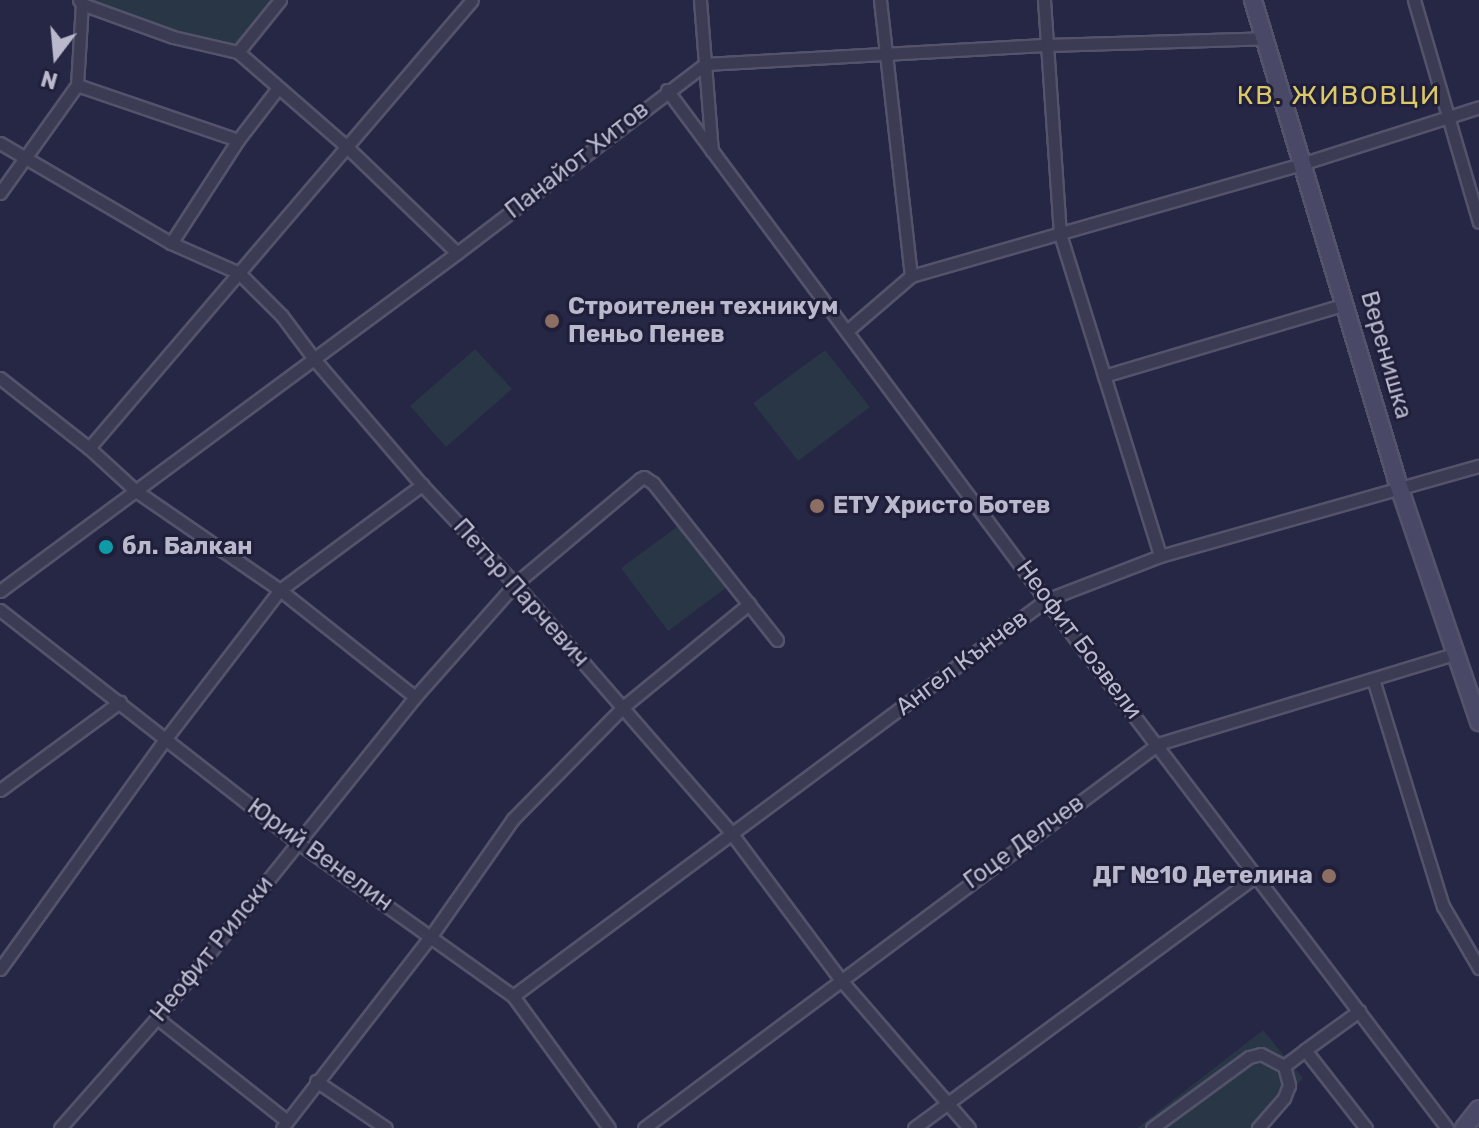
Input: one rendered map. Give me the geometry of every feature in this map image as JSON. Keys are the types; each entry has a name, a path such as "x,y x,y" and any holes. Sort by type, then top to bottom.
{"main road":[{"name":"Веренишка","path":"1253,0 1401,489 1479,722"},
{"path":"1464,1128 1479,1109"}],"street":[{"path":"238,52 280,0"},
{"path":"89,448 472,0"},
{"path":"700,0 712,152"},
{"path":"880,0 911,276"},
{"path":"1044,0 1060,234 1160,556"},
{"path":"1414,0 1479,222"},
{"path":"0,193 77,85 80,2 173,37 238,52 348,148 457,253"},
{"path":"705,64 1048,45 1266,38"},
{"name":"Панайот Хитов","path":"0,591 457,253 705,64"},
{"path":"77,85 238,140"},
{"path":"171,243 238,140 278,88"},
{"name":"Неофит Бозвели","path":"667,90 1046,600 1447,1128"},
{"path":"847,331 911,276 1304,163 1479,107"},
{"name":"Петър Парчевич","path":"0,143 171,243 239,273 282,316 314,359 422,485 515,584 732,834 840,979 969,1128"},
{"path":"1104,376 1346,304"},
{"path":"0,378 89,448 136,491 280,590 415,697"},
{"name":"Ангел Кънчев","path":"513,996 1046,600 1160,556 1479,466"},
{"name":"Неофит Рилски","path":"60,1128 157,1018 415,697 515,584 644,477 653,483 749,604"},
{"path":"0,969 167,737 280,590 422,485"},
{"path":"157,1018 284,1125 431,936 513,819 623,707 749,604 777,640"},
{"name":"Юрий Венелин","path":"0,610 167,737 297,842 513,996 609,1128"},
{"name":"Гоце Делчев","path":"644,1128 1158,744 1454,654"},
{"path":"1373,679 1443,906 1479,968"},
{"path":"0,790 120,702"},
{"path":"914,1128 1256,876"},
{"path":"1284,1066 1359,1011"},
{"path":"1305,1050 1366,1128"},
{"path":"1152,1128 1254,1054 1266,1055 1284,1066 1289,1078 1288,1091 1258,1128"},
{"path":"316,1081 386,1128"}],"shaded area":[{"path":"79,0 280,0 238,52 173,37"},
{"path":"475,349 512,389 446,447 410,406"},
{"path":"825,350 870,407 798,461 753,403"},
{"path":"682,523 730,585 668,631 621,568"},
{"path":"1263,1030 1303,1078 1261,1128 1137,1128"}],"place":[{"name":"Строителен техникум Пеньо Пенев","path":"552,321"},
{"name":"ЕТУ Христо Ботев","path":"817,506"},
{"name":"бл. Балкан","path":"106,547"},
{"name":"ДГ №10 Детелина","path":"1329,876"}],"district":[{"name":"КВ. ЖИВОВЦИ","path":"1339,96"}]}
